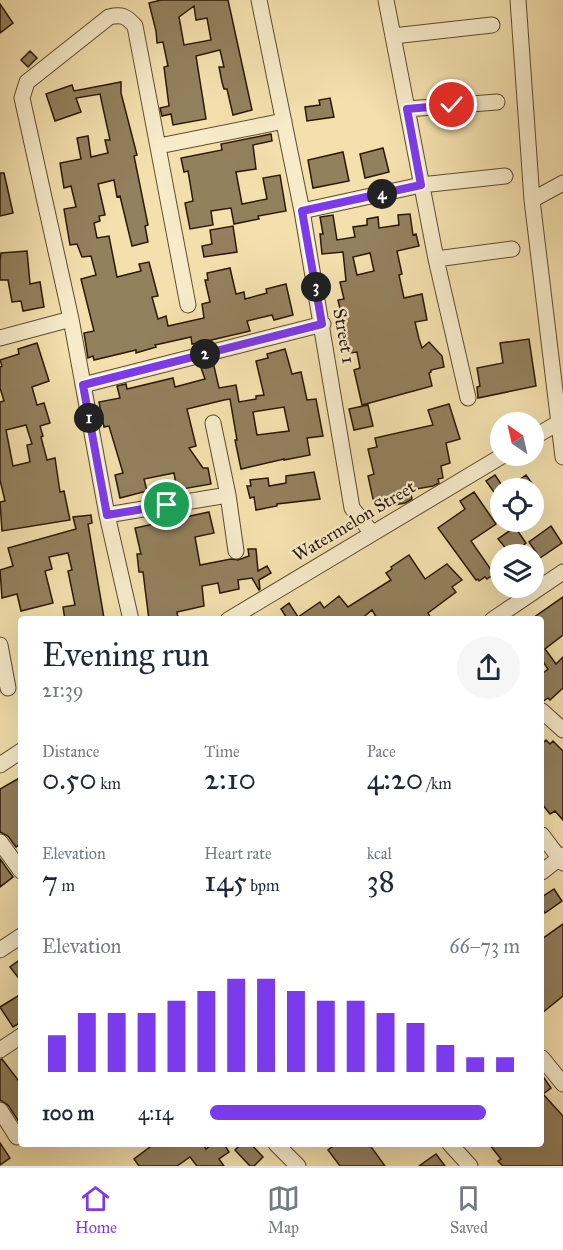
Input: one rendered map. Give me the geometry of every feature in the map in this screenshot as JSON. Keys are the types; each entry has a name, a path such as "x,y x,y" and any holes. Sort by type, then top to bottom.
{"street":[{"name":"Street 1","path":"259,0 302,211 352,508 372,533"},
{"path":"386,0 436,259 468,398"},
{"path":"518,0 532,200 557,358 558,423 563,457"},
{"path":"130,616 107,515 71,319 22,98 27,82 109,17 120,14 126,16 135,26 188,305"},
{"path":"393,36 492,25"},
{"path":"407,109 497,102"},
{"path":"159,146 284,121"},
{"path":"302,211 421,185 505,176"},
{"path":"532,200 563,183"},
{"path":"436,259 512,249"},
{"path":"0,338 71,319"},
{"path":"83,385 322,324"},
{"path":"213,423 228,495 236,551"},
{"path":"544,431 558,423"},
{"name":"Watermelon Street","path":"235,616 490,463"},
{"path":"107,515 228,495"},
{"path":"498,616 563,572"},
{"path":"0,645 8,688"},
{"path":"544,713 563,730"},
{"path":"0,765 18,753"},
{"path":"544,837 562,859 544,871"},
{"path":"0,842 18,868"},
{"path":"0,950 18,938"},
{"path":"0,1050 18,1038"},
{"path":"544,1060 563,1084"},
{"path":"0,1110 17,1137"},
{"path":"279,1147 298,1166"},
{"path":"453,1147 470,1166"}],"building":[{"path":"161,0 228,0 252,110 233,115 219,67 224,67 220,50 196,56 206,119 173,125 171,114 162,116 160,108 169,106 164,67 168,66 163,42 157,43 149,3","holes":["194,6 196,20 207,18 211,40 184,45 179,17"]},
{"path":"0,4 13,23 0,33"},
{"path":"30,51 37,58 28,67 21,60"},
{"path":"121,82 121,93 137,155 134,156 148,225 145,226 148,242 132,246 114,180 98,184 105,215 99,216 100,221 94,223 97,238 109,236 117,277 141,271 139,264 149,262 158,296 152,297 158,319 166,316 168,326 204,318 202,304 210,302 205,280 208,280 207,273 230,268 236,294 244,292 245,299 267,293 266,289 286,284 293,315 274,320 272,315 247,321 250,331 203,342 192,344 191,337 155,345 156,347 136,353 136,350 94,360 93,356 88,358 84,333 94,331 81,279 96,275 91,256 82,257 77,244 70,245 64,209 76,207 71,186 64,188 60,163 81,159 77,138 88,136 91,157 108,153 105,140 110,140 100,94 76,98 81,112 55,121 46,94 72,85 74,91"},
{"path":"330,98 334,117 307,121 305,107 320,105 319,100"},
{"path":"271,134 272,141 253,145 256,169 236,172 242,204 267,199 263,178 280,175 286,211 258,216 259,219 234,224 231,208 211,211 213,225 190,229 185,203 193,201 188,171 184,172 181,158 222,150 221,144"},
{"path":"383,148 389,172 365,178 360,154"},
{"path":"343,152 349,181 313,188 308,160"},
{"path":"0,173 4,173 13,213 0,216"},
{"path":"410,214 413,235 416,234 419,246 397,251 404,298 422,294 427,320 415,322 419,339 422,348 429,342 442,356 444,367 431,370 429,373 432,386 362,405 354,370 360,368 357,352 350,353 338,300 344,299 340,282 346,281 343,252 322,254 320,234 323,234 320,217 333,215 337,240 355,237 353,227 367,225 367,219 378,217 379,228 399,225 398,215","holes":["370,253 374,271 357,275 353,257"]},
{"path":"233,226 237,252 204,257 202,246 212,244 210,230"},
{"path":"27,251 30,284 40,282 44,307 23,311 21,301 12,302 8,280 0,280 0,261 1,253"},
{"path":"529,339 536,386 478,398 477,387 480,386 477,368 503,363 500,343"},
{"path":"37,343 49,381 32,387 37,405 44,403 50,423 40,426 43,436 41,437 47,460 55,458 60,492 64,491 70,520 2,531 0,502 5,501 0,480 0,402 4,401 0,388 0,367 2,366 0,360 19,354 18,349","holes":["26,425 32,444 27,445 30,462 13,466 6,430"]},
{"path":"285,349 292,374 301,372 307,400 316,399 323,436 307,438 310,455 241,469 230,399 224,400 187,409 196,446 189,448 203,468 208,468 211,484 177,490 174,473 144,479 147,491 120,498 115,475 123,473 109,426 104,427 99,402 120,398 117,386 126,384 127,389 173,378 175,387 205,379 200,365 213,362 219,388 236,385 239,402 256,399 256,396 264,395 256,361 268,358 267,354","holes":["284,407 289,431 257,435 253,412"]},
{"path":"449,404 460,439 446,443 450,463 441,466 443,478 438,479 439,483 433,486 410,490 412,499 405,503 376,504 368,476 374,474 368,449 377,447 375,438 433,425 428,410"},
{"path":"368,405 373,426 354,430 349,409"},
{"path":"314,472 320,499 277,504 277,506 256,510 254,497 250,498 247,486 251,486 250,480 268,478 269,486 286,483 286,476"},
{"path":"474,492 490,515 490,528 471,541 490,568 490,577 487,579 485,577 479,581 476,580 438,528 465,509 460,501"},
{"path":"209,512 214,533 195,537 200,565 231,559 238,560 249,556 248,549 256,549 258,571 267,566 271,573 259,580 259,590 252,578 238,580 239,589 220,593 218,583 202,586 204,606 177,612 178,616 148,616 143,572 139,572 137,554 141,554 135,528"},
{"path":"91,515 92,523 88,524 104,616 64,616 63,607 75,605 68,571 72,570 68,553 49,557 52,569 45,571 53,603 21,611 17,594 2,598 0,570 13,566 8,548 76,529 73,517"},
{"path":"551,526 562,543 544,555 544,544 530,544 529,542"},
{"path":"508,532 518,532 526,543 502,544 498,539"},
{"path":"409,555 425,579 447,564 462,580 452,587 456,592 428,613 430,616 376,616 372,610 365,616 299,616 320,602 324,608 339,596 348,607 391,580 386,573 392,569 391,567"},
{"path":"563,597 563,635 545,649 556,664 563,657 563,688 550,700 548,698 544,701 544,672 548,669 544,663 544,616 536,616"},
{"path":"289,603 297,616 285,616 281,609"},
{"path":"546,740 550,744 553,741 563,751 563,820 555,811 550,814 544,806 544,742"},
{"path":"18,779 18,846 16,847 8,836 0,832 0,789"},
{"path":"0,859 13,877 0,887"},
{"path":"554,889 562,901 545,913 544,896"},
{"path":"563,924 563,996 544,1011 544,938"},
{"path":"18,961 18,977 10,967"},
{"path":"18,996 18,1024 13,1027 0,1007"},
{"path":"2,1059 18,1080 18,1120 8,1105 0,1100 0,1060"},
{"path":"544,1078 551,1088 544,1093"},
{"path":"544,1095 563,1116 563,1166 503,1166 498,1161 501,1159 491,1147 544,1147"},
{"path":"0,1143 10,1158 0,1165"},
{"path":"150,1147 205,1147 206,1149 226,1147 229,1152 219,1159 224,1166 197,1166 190,1157 177,1166 139,1166 134,1159"},
{"path":"238,1147 254,1147 263,1157 254,1166 250,1166 235,1150"},
{"path":"332,1147 371,1147 385,1166 340,1166 328,1150"},
{"path":"436,1154 445,1166 419,1166"}],"route":[{"path":"167,505 107,515 83,385 322,324 302,211 421,185 407,109 452,105"}]}
